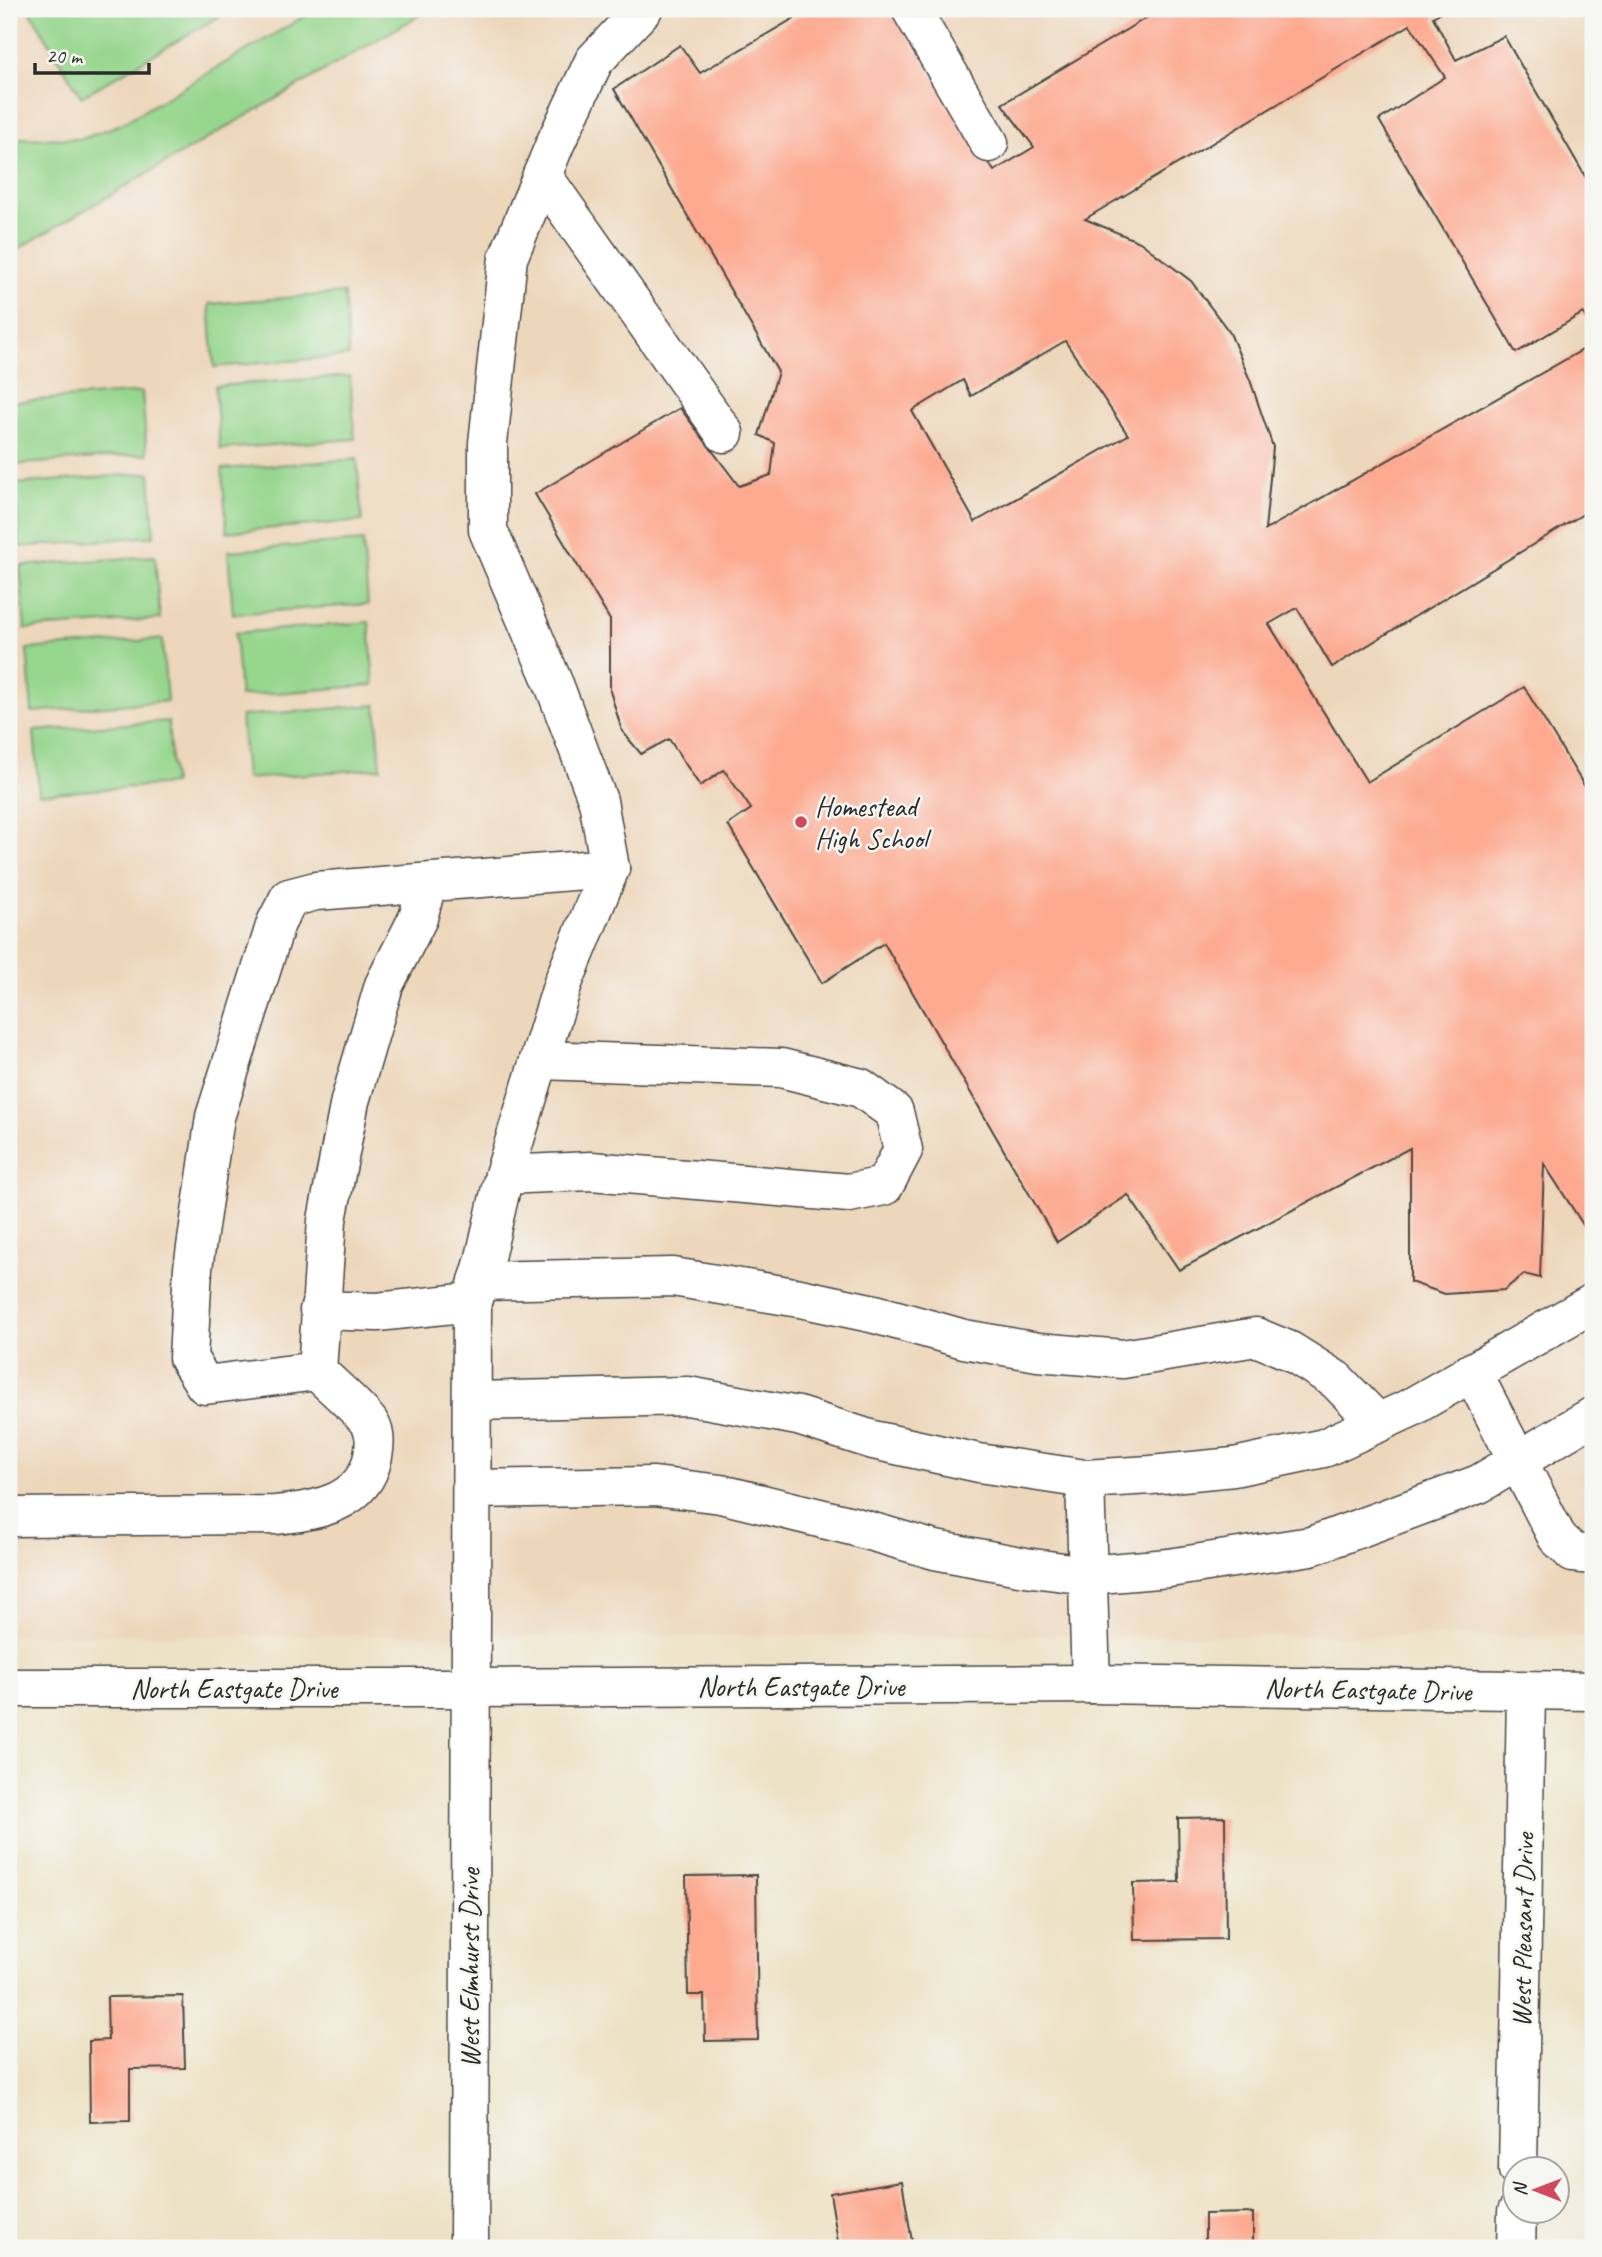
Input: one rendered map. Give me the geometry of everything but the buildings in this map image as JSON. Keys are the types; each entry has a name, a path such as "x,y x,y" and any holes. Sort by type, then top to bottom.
{"street":[{"path":"317,1371 205,1385 188,1358 193,1268 215,1117 276,923 289,898 316,891 610,868 598,801 555,687 488,530 488,443 508,258 542,174 594,61 643,9"},
{"path":"911,9 989,143"},
{"path":"542,174 724,433"},
{"name":"West Elmhurst Drive","path":"468,2248 475,1291 503,1175 562,983 610,868"},
{"path":"9,1517 275,1515 315,1511 350,1494 370,1468 375,1445 371,1425 317,1371 327,1220 350,1101 384,985 418,918 427,884"},
{"path":"503,1175 591,1171 849,1193 884,1186 903,1150 894,1112 861,1088 781,1068 539,1060"},
{"path":"319,1310 377,1312 475,1291 673,1277 800,1298 875,1314 964,1339 1038,1352 1123,1359 1256,1337 1290,1351 1336,1380 1378,1423"},
{"path":"473,1401 688,1396 799,1416 873,1440 979,1463 1085,1479 1234,1467 1324,1448 1410,1408 1593,1303"},
{"path":"1472,1372 1556,1538 1573,1553 1593,1555"},
{"path":"472,1489 653,1486 721,1494 935,1550 1025,1567 1087,1575 1169,1568 1311,1546 1479,1484 1593,1416"},
{"path":"1085,1479 1091,1684"},
{"name":"North Eastgate Drive","path":"9,1688 1091,1684 1593,1690"},
{"name":"West Pleasant Drive","path":"1518,2156 1526,1691"},
{"path":"1516,2248 1517,2226"}],"shaded area":[{"name":"Homestead High School","path":"9,9 1593,9 1593,1636 9,1635"}],"green space":[{"path":"29,9 232,9 81,97"},
{"path":"317,9 430,9 9,254 9,138 82,139 121,124"},
{"path":"344,293 349,356 214,367 209,304"},
{"path":"350,376 355,439 220,449 215,386"},
{"path":"142,392 147,454 12,465 9,402"},
{"path":"357,459 362,521 227,532 222,469"},
{"path":"150,473 154,536 20,547 15,484"},
{"path":"363,541 368,604 233,614 228,551"},
{"path":"155,556 160,619 25,629 20,566"},
{"path":"369,622 374,685 240,696 235,633"},
{"path":"162,639 167,701 32,712 27,649"},
{"path":"376,705 381,768 246,779 241,716"},
{"path":"168,721 173,784 39,794 34,731"}],"place":[{"name":"Homestead High School","path":"801,822"}]}
